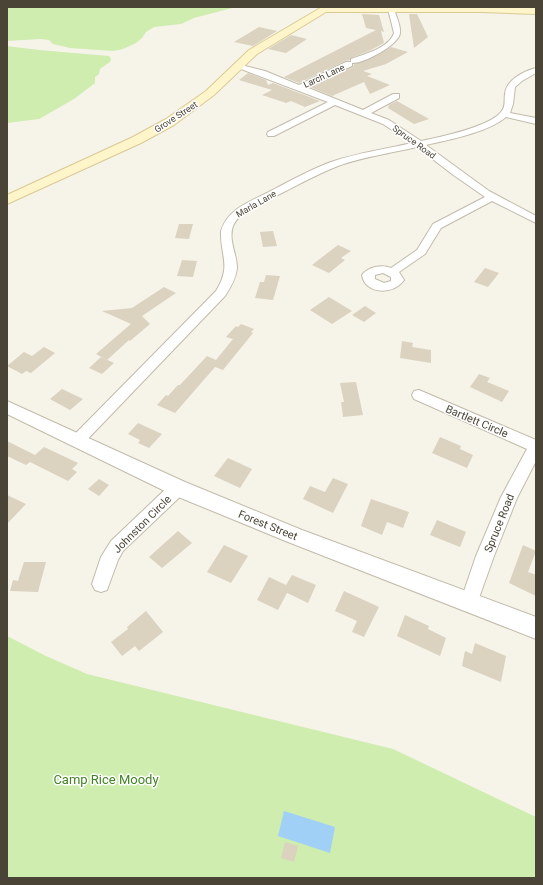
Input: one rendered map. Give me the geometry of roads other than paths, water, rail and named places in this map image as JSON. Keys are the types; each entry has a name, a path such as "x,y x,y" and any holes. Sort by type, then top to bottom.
{"main road":[{"path":"339,7 353,9"},
{"path":"326,8 454,8 536,11"},
{"name":"Grove Street","path":"7,200 130,143 170,122 210,93 237,66 266,44 326,8"}],"street":[{"name":"Larch Lane","path":"298,88 385,47 394,40 397,33 391,9"},
{"name":"Spruce Road","path":"237,66 258,72 364,113 395,127 454,172 492,197 536,220"},
{"path":"536,70 519,79 512,86 509,94 508,108 504,114 536,122"},
{"path":"364,113 396,96"},
{"path":"271,134 334,102"},
{"name":"Marla Lane","path":"77,441 221,293 228,281 231,267 226,242 227,228 231,220 237,214 255,203 328,167 366,156 442,140 498,120 504,114"},
{"path":"392,272 421,252 436,226 492,197"},
{"name":"Bartlett Circle","path":"419,396 536,447"},
{"name":"Forest Street","path":"7,407 178,488 295,536 536,628"},
{"name":"Spruce Road","path":"469,603 485,556 509,497 536,447"},
{"name":"Johnston Circle","path":"101,584 110,557 117,546 178,488"}],"water":[{"path":"284,811 335,827 330,853 278,836"}],"park label":[{"name":"Camp Rice Moody","path":"106,779"}]}
